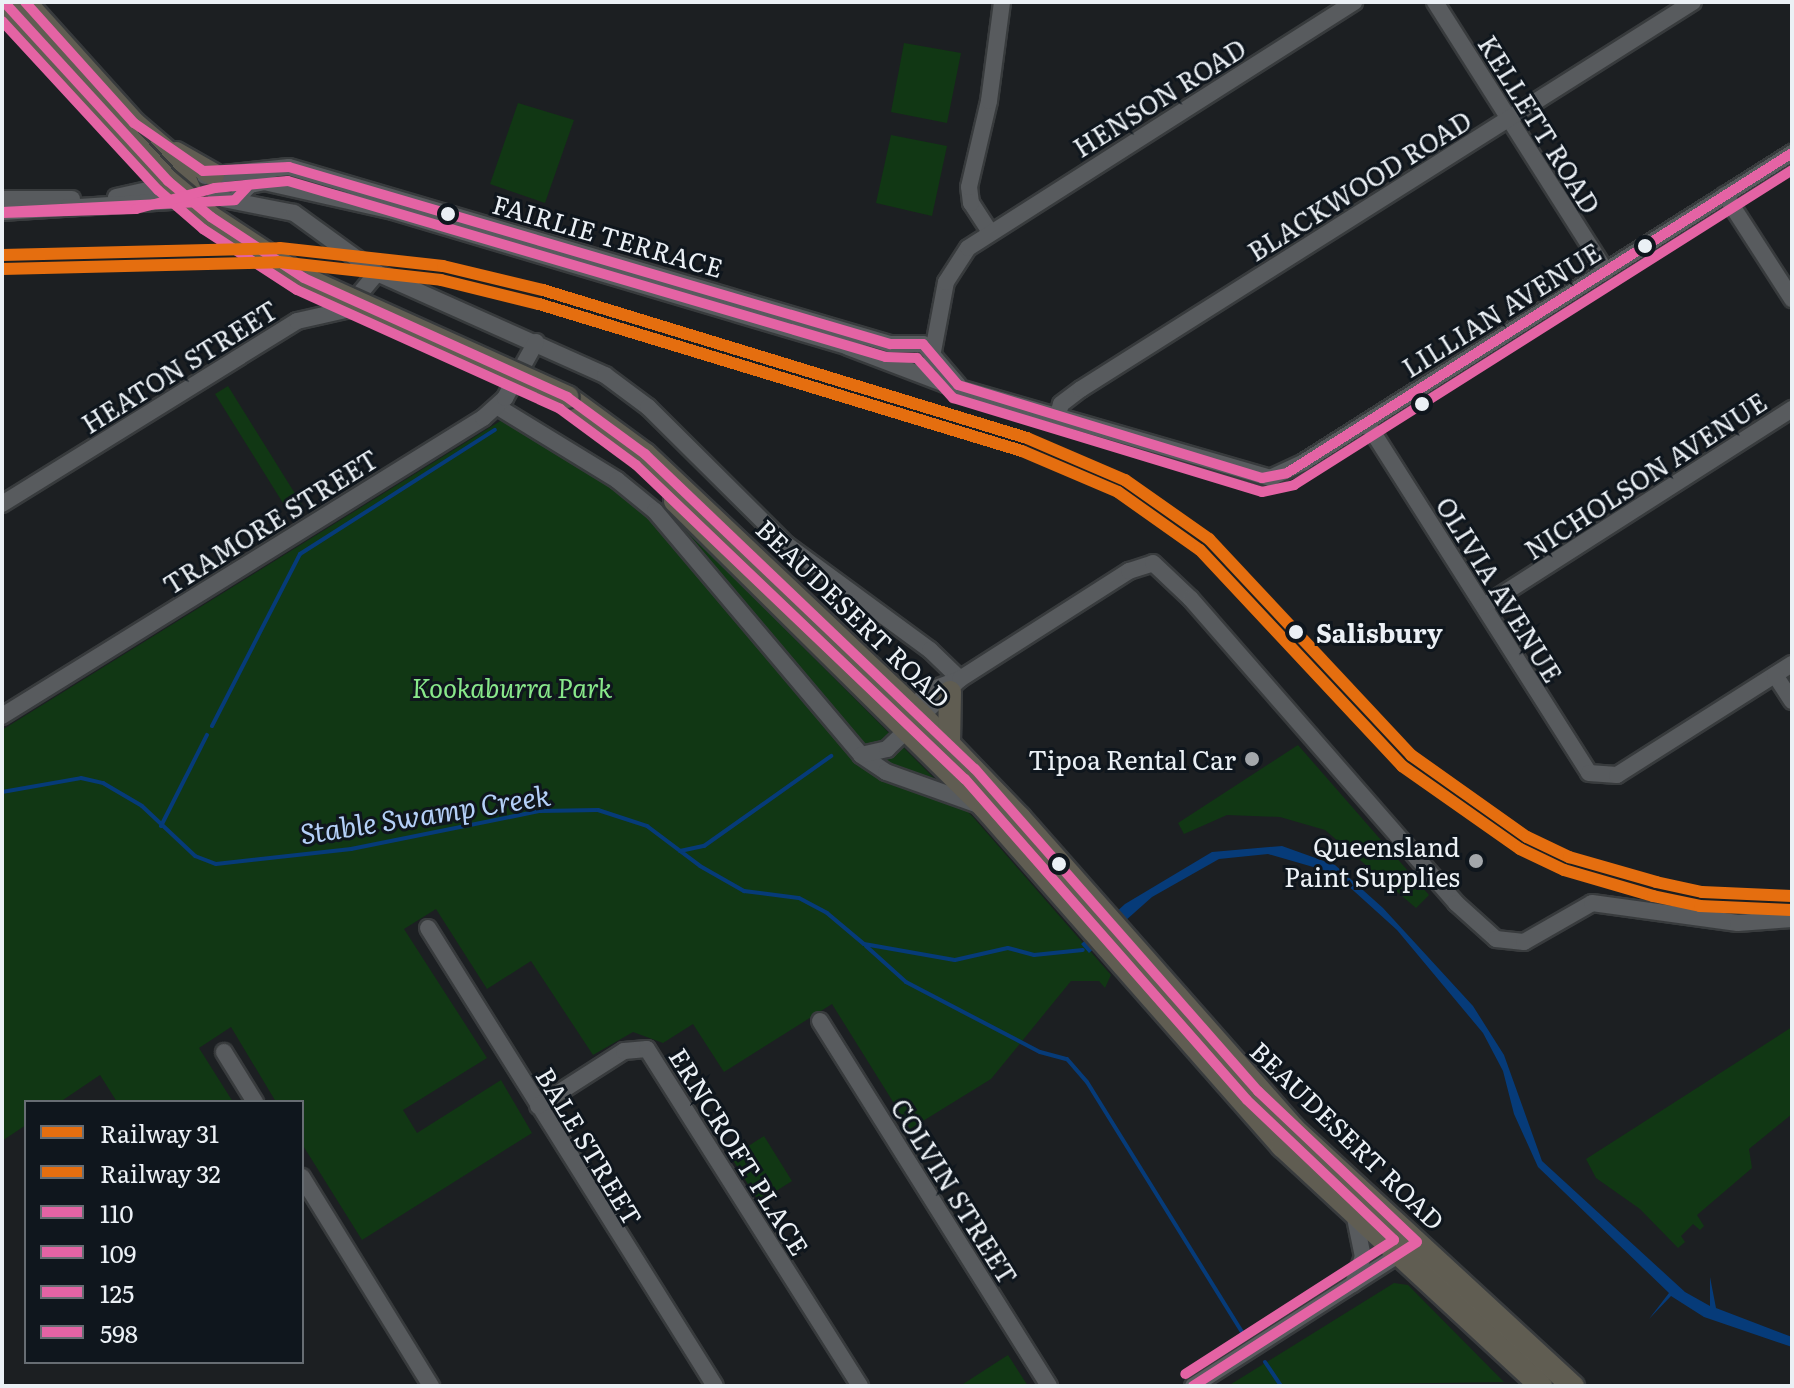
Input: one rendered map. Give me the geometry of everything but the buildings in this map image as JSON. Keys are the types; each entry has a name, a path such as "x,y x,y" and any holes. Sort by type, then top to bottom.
{"highway":[{"name":"BEAUDESERT ROAD","path":"4,2 168,181 223,226 304,278 563,403 644,470 909,718 985,808 1088,910"},
{"path":"25,2 94,78 167,150 213,174"},
{"name":"BEAUDESERT ROAD","path":"2,21 133,164 203,227 251,261 336,307 563,403"},
{"path":"94,78 94,88 187,188"},
{"path":"167,150 187,188"},
{"path":"949,743 955,686"},
{"name":"BEAUDESERT ROAD","path":"909,718 949,743 1124,953 1237,1099 1353,1211 1408,1248"},
{"name":"BEAUDESERT ROAD","path":"1124,953 1540,1381 1573,1386"}],"street":[{"path":"990,232 971,203 969,187 989,101 1002,2 1014,2"},
{"name":"HENSON ROAD","path":"941,311 958,257 990,232 1354,2"},
{"name":"KELLETT ROAD","path":"1435,2 1606,271"},
{"name":"BLACKWOOD ROAD","path":"1058,414 1061,404 1081,389 1693,2"},
{"name":"LILLIAN AVENUE","path":"1275,477 1367,423 1792,153"},
{"path":"268,166 274,183 294,213 377,273 583,362 626,389 787,545 930,650 955,686"},
{"name":"FAIRLIE TERRACE","path":"187,188 213,174 268,166 289,167 890,344 917,342"},
{"path":"235,200 250,185 274,183"},
{"name":"FAIRLIE TERRACE","path":"274,183 393,211 577,265 1250,475 1275,477"},
{"path":"2,199 134,195 187,188"},
{"path":"2,212 187,188 294,213"},
{"path":"1725,195 1792,299"},
{"name":"HEATON STREET","path":"2,504 297,321 346,310 377,273"},
{"path":"941,311 917,342 934,355 958,385"},
{"path":"918,373 934,355 941,311"},
{"name":"TRAMORE STREET","path":"2,716 498,407 536,342"},
{"name":"BEAUDESERT ROAD","path":"498,407 593,464 655,511 861,755 886,772 985,808"},
{"name":"NICHOLSON AVENUE","path":"1484,606 1792,409"},
{"name":"OLIVIA AVENUE","path":"1367,423 1582,765 1597,777 1617,775 1775,675"},
{"path":"909,718 1129,571 1153,563 1191,599 1456,903 1496,939 1524,942 1592,903 1738,923 1792,919"},
{"path":"1792,664 1775,675 1792,701"},
{"name":"BEAUDESERT ROAD","path":"861,755 881,753 909,718"},
{"name":"BALE STREET","path":"428,928 715,1386"},
{"name":"COLVIN STREET","path":"820,1021 1049,1386"},
{"name":"ERNCROFT PLACE","path":"538,1106 624,1051 647,1049 860,1386"},
{"path":"224,1052 254,1100"},
{"path":"304,1180 431,1386"},
{"path":"1353,1211 1363,1257 1353,1284"},
{"path":"1193,1386 1408,1248"}],"green space":[{"path":"904,43 961,53 947,123 891,112"},
{"path":"518,103 574,120 545,203 490,184"},
{"path":"891,135 947,146 932,216 876,203"},
{"path":"228,386 304,508 291,516 215,394"},
{"name":"Kookaburra Park","path":"518,410 647,491 974,818 1111,975 1105,988 1099,981 1071,981 991,1079 910,1129 832,1004 724,1072 693,1024 663,1043 633,1032 593,1055 531,961 487,989 436,909 404,929 487,1058 403,1110 417,1133 501,1080 532,1133 362,1240 304,1147 304,1100 275,1100 231,1027 199,1048 232,1100 116,1100 100,1075 63,1100 24,1100 24,1126 2,1141 2,730"},
{"path":"1298,745 1429,895 1416,908 1325,830 1280,817 1227,815 1184,834 1178,823"},
{"path":"1792,1027 1792,1114 1749,1149 1752,1168 1697,1215 1704,1226 1700,1230 1693,1224 1681,1236 1685,1242 1678,1248 1640,1209 1596,1178 1586,1159"},
{"path":"764,1136 792,1181 759,1202 731,1157"},
{"path":"1394,1283 1408,1285 1504,1382 1228,1386"},
{"path":"1008,1355 1028,1386 960,1386"}],"water":[{"path":"1282,846 1335,865 1383,908 1473,1006 1504,1055 1542,1161 1685,1292 1710,1306 1710,1277 1716,1308 1792,1337 1792,1347 1704,1317 1671,1296 1649,1319 1669,1293 1538,1167 1514,1114 1503,1071 1483,1033 1397,930 1334,873 1268,854 1219,859 1152,897 1089,953 1081,944 1125,904 1212,852"}],"waterway":[{"path":"212,726 300,554 495,430"},
{"path":"161,826 207,735"},
{"path":"680,851 704,846 831,756"},
{"name":"Stable Swamp Creek","path":"2,792 81,778 103,783 142,806 195,856 216,864 351,849 540,811 598,810 647,826 700,866 744,891 799,898 827,913 864,944 955,960 1008,948 1034,955 1083,950"},
{"path":"866,946 906,982 1040,1052 1067,1059 1087,1082 1244,1335"},
{"path":"1265,1362 1281,1386"}],"rail line":[{"name":"31","path":"2,255 280,248 443,266 543,290 1027,438 1125,480 1209,539 1411,755 1527,837 1569,857 1656,882 1702,892 1792,896"},
{"name":"32","path":"2,269 279,262 441,280 539,304 1022,451 1118,492 1200,550 1402,766 1520,849 1564,870 1653,896 1700,906 1791,910"}],"transit line":[{"name":"110","path":"4,2 168,181 211,217 304,278 567,397 645,454 975,769 1258,1091 1417,1242"},
{"name":"125","path":"25,2 134,123 203,171 289,167 890,344 923,344 958,385 1262,478 1287,473 1792,153"},
{"name":"109","path":"2,21 158,190 203,229 297,290 560,409 636,465 965,779 1247,1100 1394,1240 1185,1374"},
{"name":"598","path":"2,213 136,209 215,188 288,181 886,357 917,358 953,398 1262,492 1294,485 1792,170"},
{"name":"125","path":"2,212 235,200 247,187"},
{"name":"110","path":"1193,1386 1417,1242"}],"place":[{"name":"Salisbury","path":"1296,632"},
{"name":"Tipoa Rental Car","path":"1252,759"},
{"name":"Queensland Paint Supplies","path":"1476,861"}]}
